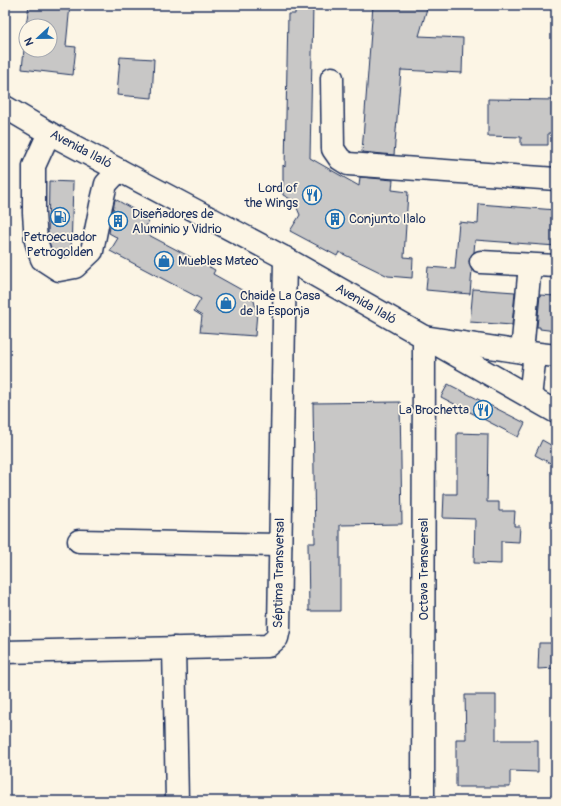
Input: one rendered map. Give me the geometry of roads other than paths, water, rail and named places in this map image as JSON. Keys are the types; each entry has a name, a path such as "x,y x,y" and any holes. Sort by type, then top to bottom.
{"street":[{"path":"332,78 333,149 340,159 348,164 556,179"},
{"name":"Avenida Ilaló","path":"5,107 50,133 284,258 556,412"},
{"path":"50,133 34,166 34,212 36,241 42,259 59,270 76,267 92,251 106,184 119,170"},
{"name":"Séptima Transversal","path":"5,652 268,646 277,638 280,628 284,258"},
{"path":"481,262 556,266"},
{"path":"530,265 538,354 530,397"},
{"path":"424,338 538,354"},
{"name":"Octava Transversal","path":"423,801 424,338"},
{"path":"79,541 280,546"},
{"path":"174,648 177,801"}],"place":[{"name":"Lord of the Wings","path":"312,195"},
{"name":"Petroecuador Petrogolden","path":"60,217"},
{"name":"Conjunto Ilalo","path":"335,219"},
{"name":"Diseñadores de Aluminio y Vidrio","path":"118,221"},
{"name":"Muebles Mateo","path":"164,261"},
{"name":"Chaide La Casa de la Esponja","path":"226,303"},
{"name":"La Brochetta","path":"483,410"}]}
